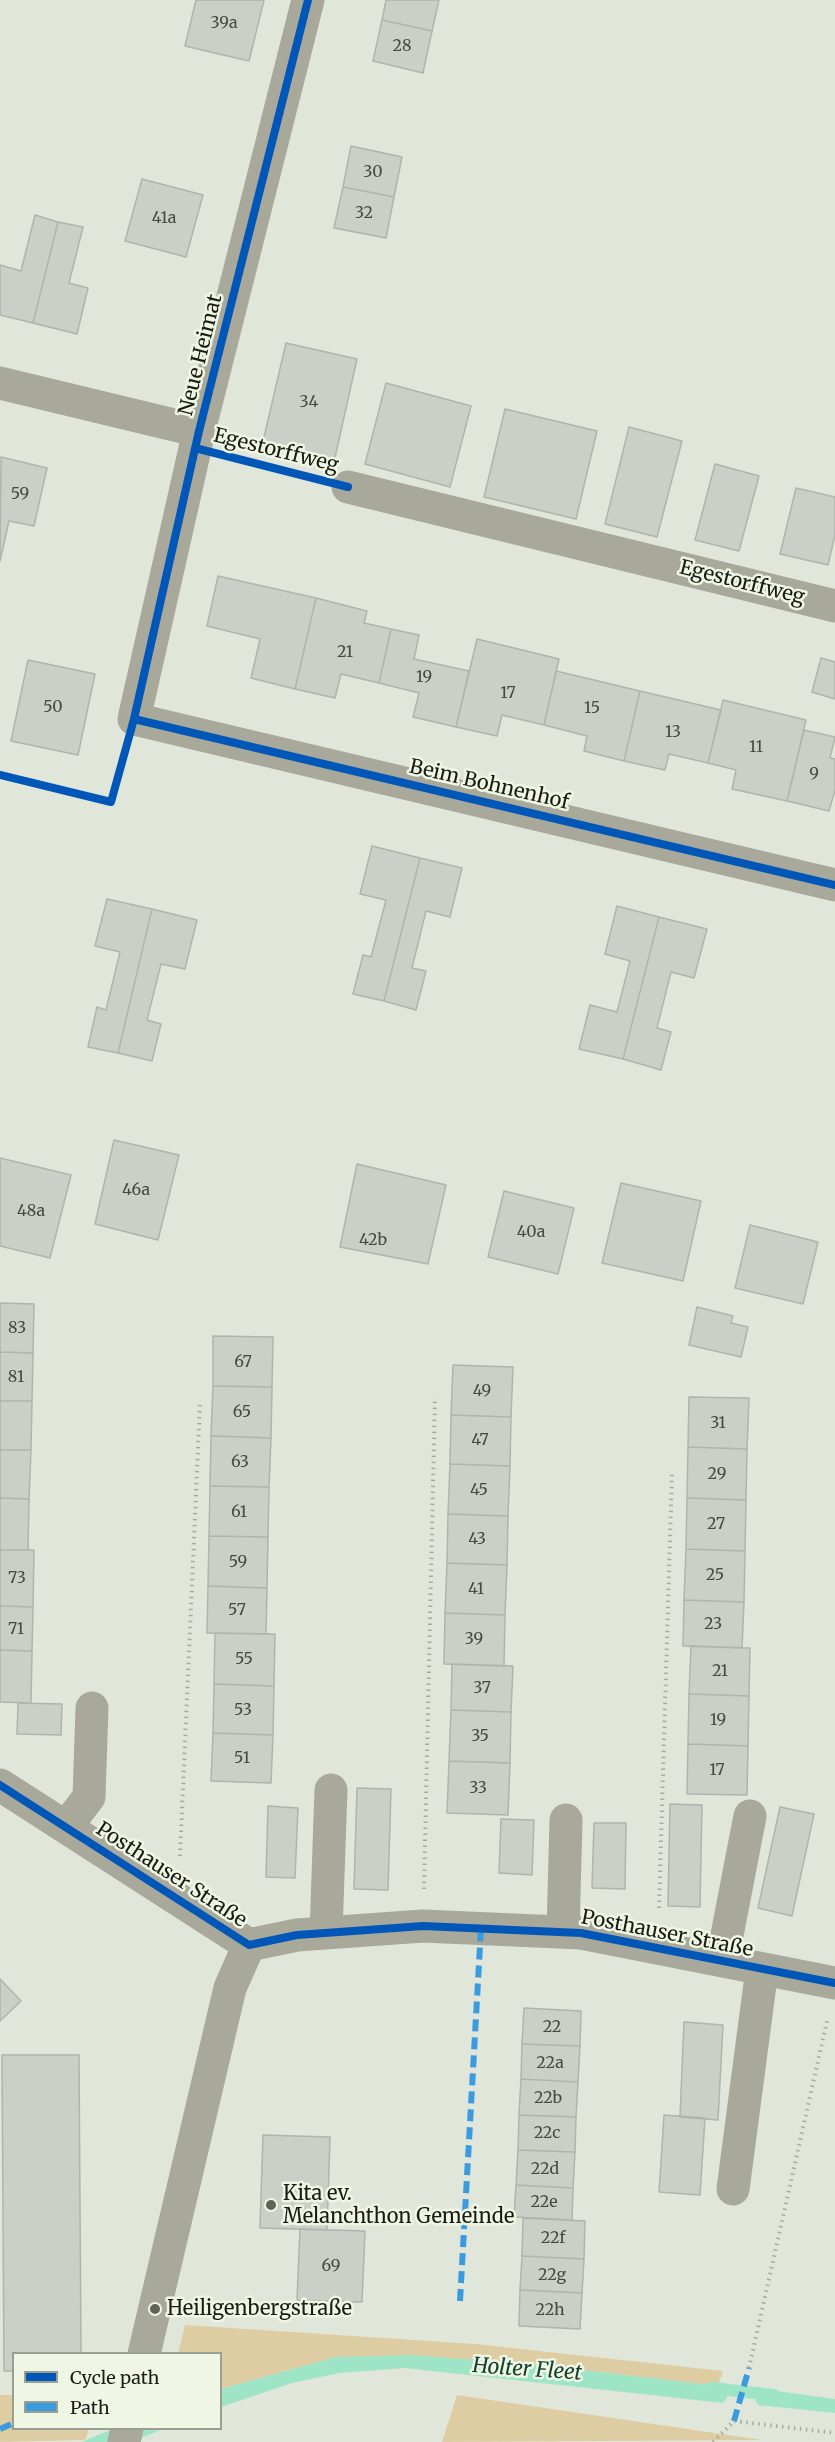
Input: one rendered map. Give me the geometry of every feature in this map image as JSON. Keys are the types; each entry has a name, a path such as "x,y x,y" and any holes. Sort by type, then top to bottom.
{"street":[{"name":"Neue Heimat","path":"134,719 199,431 308,0"},
{"name":"Neue Heimat","path":"0,383 199,431"},
{"name":"Egestorffweg","path":"348,487 835,606"},
{"name":"Beim Bohnenhof","path":"134,719 835,885"},
{"path":"66,1827 89,1797 92,1708"},
{"name":"Posthauser Straße","path":"0,1785 249,1945 297,1935 423,1926 581,1933 835,1983"},
{"path":"326,1933 332,1790"},
{"path":"722,1960 750,1816"},
{"path":"563,1932 566,1820"},
{"path":"144,2352 230,1988 249,1945"},
{"path":"733,2189 762,1969"}],"path":[{"path":"423,1926 435,1396"},
{"path":"178,1899 200,1404"},
{"path":"657,1948 672,1472"},
{"path":"749,2368 828,2016"},
{"path":"713,2442 734,2421 835,2433"}],"shaded area":[{"path":"185,2325 475,2344 723,2371 719,2382 710,2385 531,2364 336,2357 222,2389 222,2352 178,2352"},
{"path":"0,2395 12,2395 12,2430 89,2430 85,2440 0,2442"},
{"path":"457,2395 762,2440 442,2442"}],"water":[{"path":"412,2355 531,2364 710,2385 719,2382 726,2384 727,2398 723,2403 405,2368 339,2373 292,2383 222,2407 222,2389 336,2357"},
{"path":"762,2389 835,2399 835,2413 758,2405 755,2399"},
{"path":"111,2430 161,2430 131,2442 81,2442"}],"building":[{"path":"196,0 264,0 249,61 185,46"},
{"path":"386,0 439,0 432,31 382,20"},
{"path":"382,20 432,31 423,73 373,61"},
{"path":"351,146 402,157 394,197 343,187"},
{"path":"142,179 203,195 186,257 125,241"},
{"path":"343,187 394,197 386,238 334,228"},
{"path":"35,215 58,222 33,323 0,315 0,265 21,271"},
{"path":"58,222 83,227 69,283 88,288 77,334 33,323"},
{"path":"286,343 357,359 334,462 262,446"},
{"path":"386,383 471,406 450,487 365,464"},
{"path":"505,409 597,431 576,519 484,497"},
{"path":"629,427 682,441 657,537 605,524"},
{"path":"1,457 47,468 34,526 9,521 0,561"},
{"path":"715,464 759,476 739,551 695,540"},
{"path":"796,488 835,497 835,535 828,565 780,554"},
{"path":"218,576 316,598 295,689 251,678 260,639 207,626"},
{"path":"316,598 367,611 364,623 391,629 379,683 341,674 335,698 295,689"},
{"path":"391,629 419,635 414,659 469,671 456,727 413,717 419,693 379,683"},
{"path":"477,639 559,659 544,725 502,715 497,736 456,727"},
{"path":"821,658 835,662 835,699 812,692"},
{"path":"28,660 95,674 78,755 11,741"},
{"path":"556,671 640,691 624,761 584,751 587,736 544,725"},
{"path":"640,691 721,710 708,763 669,754 665,770 624,761"},
{"path":"723,700 806,720 787,801 732,789 736,770 708,763"},
{"path":"804,730 835,737 830,758 835,759 835,790 829,811 787,801"},
{"path":"372,846 420,858 384,1001 353,994 363,955 371,957 386,900 360,894"},
{"path":"420,858 462,868 450,917 426,911 412,968 426,971 416,1010 384,1001"},
{"path":"107,899 152,909 118,1053 88,1047 97,1007 106,1010 120,952 95,946"},
{"path":"617,906 659,917 623,1059 579,1049 590,1005 617,1012 630,961 605,954"},
{"path":"152,909 197,920 185,969 161,964 147,1020 161,1024 152,1061 118,1053"},
{"path":"659,917 707,929 694,978 671,972 657,1028 671,1032 661,1070 623,1059"},
{"path":"114,1140 179,1155 158,1240 95,1224"},
{"path":"0,1158 71,1175 50,1258 0,1246"},
{"path":"357,1164 446,1185 428,1264 340,1247"},
{"path":"621,1183 701,1201 683,1281 602,1263"},
{"path":"504,1191 574,1208 558,1274 488,1257"},
{"path":"750,1225 818,1242 803,1304 735,1288"},
{"path":"0,1303 34,1304 33,1353 0,1352"},
{"path":"697,1307 733,1316 731,1323 748,1327 741,1357 689,1345"},
{"path":"213,1336 273,1337 272,1387 213,1386"},
{"path":"0,1352 33,1353 32,1401 0,1401"},
{"path":"453,1365 513,1367 511,1417 451,1415"},
{"path":"213,1386 272,1387 271,1438 211,1436"},
{"path":"689,1397 749,1398 747,1449 688,1447"},
{"path":"0,1401 32,1401 31,1450 0,1450"},
{"path":"451,1415 511,1417 510,1466 450,1464"},
{"path":"211,1436 271,1438 269,1487 210,1486"},
{"path":"688,1447 747,1449 746,1500 687,1498"},
{"path":"0,1450 31,1450 29,1499 0,1498"},
{"path":"450,1464 510,1466 508,1516 448,1514"},
{"path":"210,1486 269,1487 268,1537 209,1536"},
{"path":"0,1498 29,1499 28,1550 0,1550"},
{"path":"687,1498 746,1500 745,1551 686,1549"},
{"path":"448,1514 508,1516 507,1565 447,1563"},
{"path":"209,1536 268,1537 267,1588 208,1586"},
{"path":"686,1549 745,1551 744,1602 684,1600"},
{"path":"0,1550 34,1550 33,1607 0,1606"},
{"path":"447,1563 507,1565 505,1615 445,1613"},
{"path":"208,1586 267,1588 266,1634 207,1633"},
{"path":"684,1600 744,1602 742,1648 683,1646"},
{"path":"0,1606 33,1607 32,1651 0,1650"},
{"path":"445,1613 505,1615 504,1666 444,1664"},
{"path":"215,1633 275,1634 274,1686 214,1684"},
{"path":"691,1646 750,1648 749,1696 689,1694"},
{"path":"0,1650 32,1651 31,1703 0,1702"},
{"path":"452,1664 513,1666 511,1712 451,1710"},
{"path":"214,1684 274,1686 273,1735 213,1733"},
{"path":"689,1694 749,1696 748,1746 688,1744"},
{"path":"18,1703 62,1704 61,1735 17,1734"},
{"path":"451,1710 511,1712 510,1763 449,1761"},
{"path":"213,1733 273,1735 271,1783 211,1781"},
{"path":"688,1744 748,1746 747,1795 687,1794"},
{"path":"449,1761 510,1763 508,1815 447,1813"},
{"path":"357,1788 391,1789 388,1890 354,1889"},
{"path":"670,1804 702,1805 700,1907 668,1906"},
{"path":"268,1806 298,1808 295,1878 266,1877"},
{"path":"780,1807 814,1814 792,1916 758,1908"},
{"path":"501,1819 534,1820 532,1875 499,1873"},
{"path":"594,1823 626,1823 625,1889 592,1888"},
{"path":"0,1979 21,2001 0,2021"},
{"path":"524,2008 581,2011 580,2046 522,2044"},
{"path":"684,2022 723,2025 718,2120 680,2117"},
{"path":"522,2044 580,2046 578,2082 521,2079"},
{"path":"2,2055 79,2055 81,2352 12,2352 12,2371 4,2371"},
{"path":"521,2079 578,2082 576,2117 519,2115"},
{"path":"519,2115 576,2117 575,2152 518,2150"},
{"path":"664,2115 705,2118 700,2195 659,2192"},
{"path":"263,2135 330,2137 327,2230 260,2228"},
{"path":"518,2150 575,2152 573,2188 516,2185"},
{"path":"516,2185 573,2188 572,2220 514,2217"},
{"path":"523,2218 585,2221 584,2259 522,2256"},
{"path":"300,2229 365,2231 362,2302 297,2300"},
{"path":"522,2256 584,2259 582,2293 520,2290"},
{"path":"520,2290 582,2293 580,2329 519,2326"}],"waterway":[{"name":"Holter Fleet","path":"711,2388 774,2395"}],"marked path":[{"path":"460,2301 481,1928"},
{"path":"734,2421 749,2368"},
{"path":"0,2429 12,2424"}],"cycle path":[{"path":"0,775 111,802 134,719 199,431 308,0"},
{"path":"195,448 348,487"},
{"path":"134,719 835,885"},
{"path":"0,1785 249,1945 297,1935 423,1926 581,1933 835,1983"}],"place":[{"name":"Kita ev. Melanchthon Gemeinde","path":"271,2205"},
{"name":"Heiligenbergstraße","path":"155,2309"}]}
